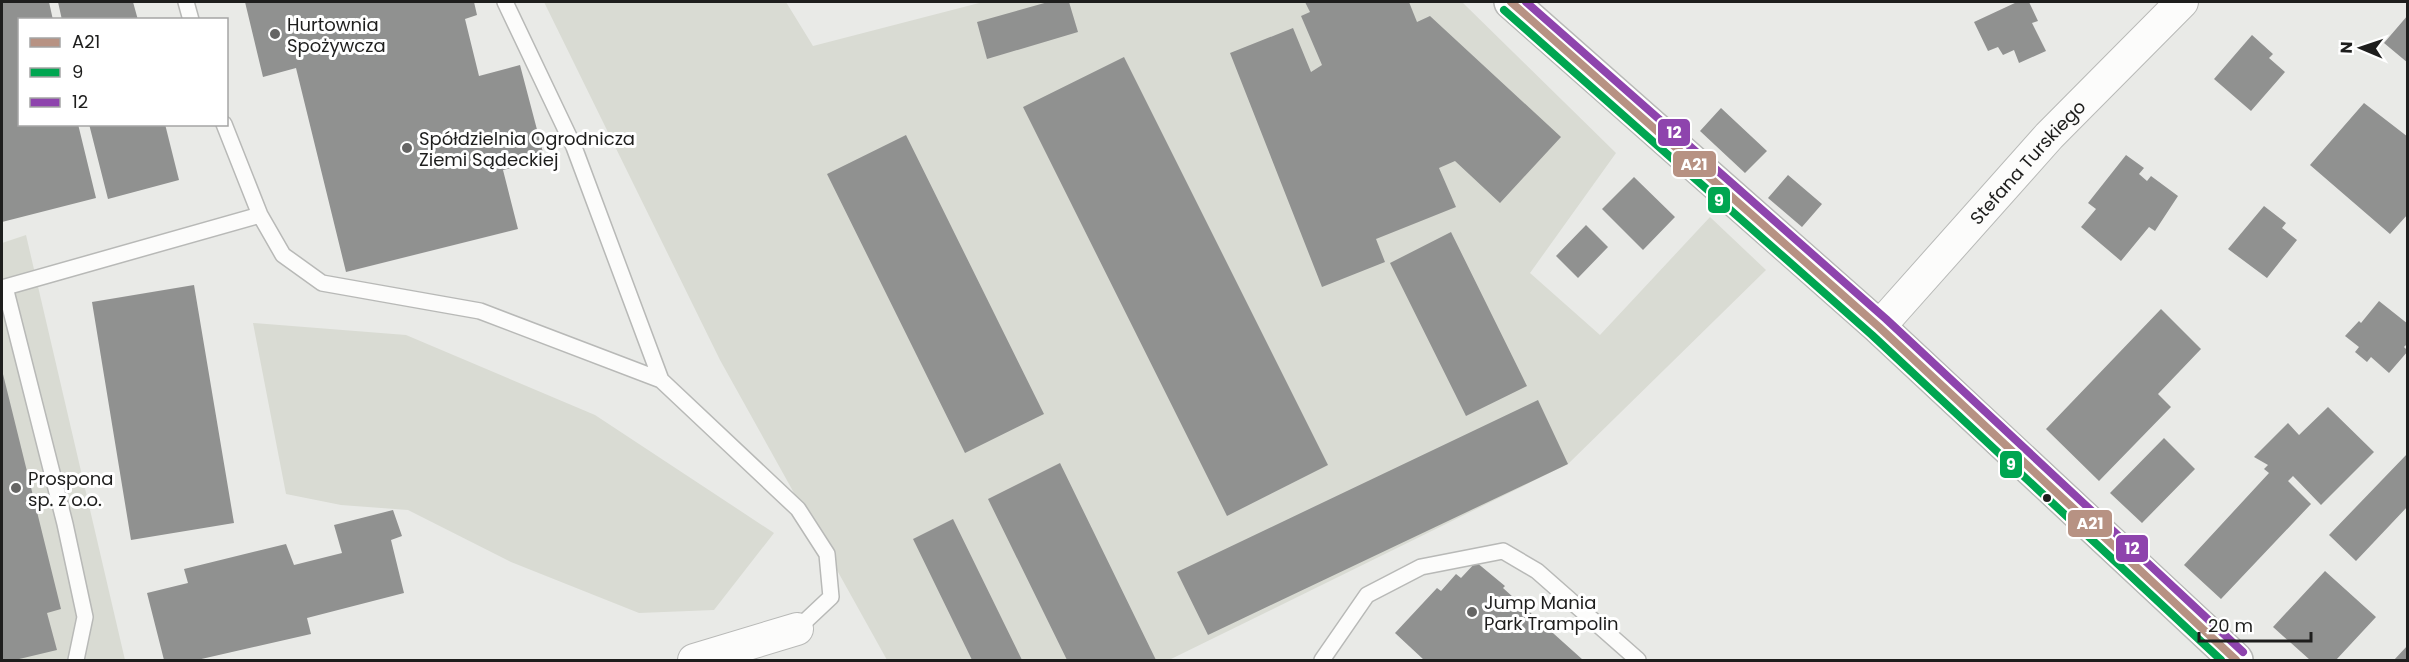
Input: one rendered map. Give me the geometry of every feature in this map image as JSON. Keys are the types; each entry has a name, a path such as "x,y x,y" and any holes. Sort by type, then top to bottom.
{"street":[{"path":"1511,2 1879,327 2223,656"},
{"name":"Stefana Turskiego","path":"1879,327 2049,136 2182,2"},
{"path":"694,660 797,629"}],"lane":[{"path":"186,2 190,18"},
{"path":"505,2 574,147 661,380"},
{"path":"225,126 260,215 283,255 322,283 480,311 661,380 798,510 827,554 831,597 797,629"},
{"path":"76,660 85,617 65,524 3,287 260,215"},
{"path":"1322,660 1367,595 1421,567 1503,551 1537,571 1638,660"}],"shaded area":[{"path":"544,2 786,2 813,46 983,2 1462,2 1616,153 1530,273 1600,335 1710,217 1766,270 1568,464 1169,660 887,660 720,360"},
{"path":"26,235 125,660 2,660 2,243"},
{"path":"253,323 406,335 595,415 774,533 714,610 639,613 511,562 408,510 341,505 286,494"}],"building":[{"path":"2,2 49,2 53,18 18,18 18,126 78,126 96,198 2,222"},
{"path":"58,2 133,2 137,18 62,18"},
{"name":"Spółdzielnia Ogrodnicza Ziemi Sądeckiej","path":"245,2 474,2 477,15 465,19 479,76 520,65 545,160 503,170 518,229 346,272 296,68 263,77"},
{"path":"1048,2 1069,2 1078,32 987,59 977,22"},
{"path":"1305,2 1409,2 1417,22 1430,16 1561,137 1500,203 1455,161 1439,168 1456,207 1376,239 1385,262 1322,287 1230,53 1293,28 1311,72 1322,65 1301,16 1310,12"},
{"path":"2017,2 2029,2 2038,21 2032,23 2046,51 2019,63 2014,50 2003,55 1998,47 1988,51 1974,22"},
{"path":"2408,15 2408,63 2384,43"},
{"path":"2252,35 2273,54 2269,58 2285,72 2251,111 2214,79"},
{"path":"1124,57 1328,465 1227,516 1023,107"},
{"path":"2364,103 2408,137 2408,214 2390,234 2310,165"},
{"path":"1721,108 1767,151 1745,173 1700,131"},
{"path":"90,126 166,126 179,180 108,199"},
{"path":"906,135 1044,414 965,453 827,174"},
{"path":"2126,155 2144,168 2139,174 2147,181 2151,176 2178,196 2155,231 2149,227 2121,261 2081,227 2096,209 2088,203"},
{"path":"1788,175 1822,204 1802,227 1768,198"},
{"path":"1634,177 1675,217 1643,250 1602,209"},
{"path":"2264,206 2286,223 2282,228 2297,240 2267,278 2228,249"},
{"path":"1586,225 1608,247 1578,278 1556,256"},
{"path":"1451,232 1527,386 1466,416 1390,263"},
{"path":"194,285 234,523 131,540 92,302"},
{"path":"2379,301 2408,324 2408,343 2404,347 2408,351 2389,373 2371,357 2367,362 2355,352 2359,347 2345,336 2359,321 2361,323"},
{"path":"2161,309 2201,349 2158,394 2171,407 2099,481 2046,429"},
{"name":"Prospona sp. z o.o.","path":"2,370 61,609 47,613 57,650 15,660 2,660"},
{"path":"1538,400 1568,464 1208,635 1177,572"},
{"path":"2328,407 2374,452 2321,505 2293,476 2288,481 2311,504 2221,599 2184,565 2269,473 2264,469 2268,465 2254,457 2288,423 2299,435"},
{"path":"2164,438 2195,469 2142,523 2110,493"},
{"path":"2408,453 2408,506 2356,561 2329,535"},
{"path":"1060,463 1156,660 1067,660 988,499"},
{"path":"393,510 402,536 391,540 404,593 307,618 311,634 197,660 164,660 147,593 188,583 184,569 286,544 294,565 342,553 334,525"},
{"path":"953,519 1022,660 972,660 913,539"},
{"name":"Jump Mania Park Trampolin","path":"1476,562 1505,586 1503,588 1583,660 1424,660 1395,633 1437,588 1441,591 1456,574 1461,578"},
{"path":"2325,571 2376,617 2336,660 2310,660 2273,627"},
{"path":"2408,645 2408,660 2394,660"}],"transit line":[{"name":"A21","path":"1511,2 1879,327 2236,660"},
{"name":"12","path":"1526,2 1886,319 2243,652"},
{"name":"9","path":"1504,10 1872,335 2221,660"}],"place":[{"name":"Hurtownia Spożywcza","path":"275,34"},
{"name":"Spółdzielnia Ogrodnicza Ziemi Sądeckiej","path":"407,148"},
{"name":"Prospona sp. z o.o.","path":"16,488"},
{"name":"Jump Mania Park Trampolin","path":"1472,612"}]}
